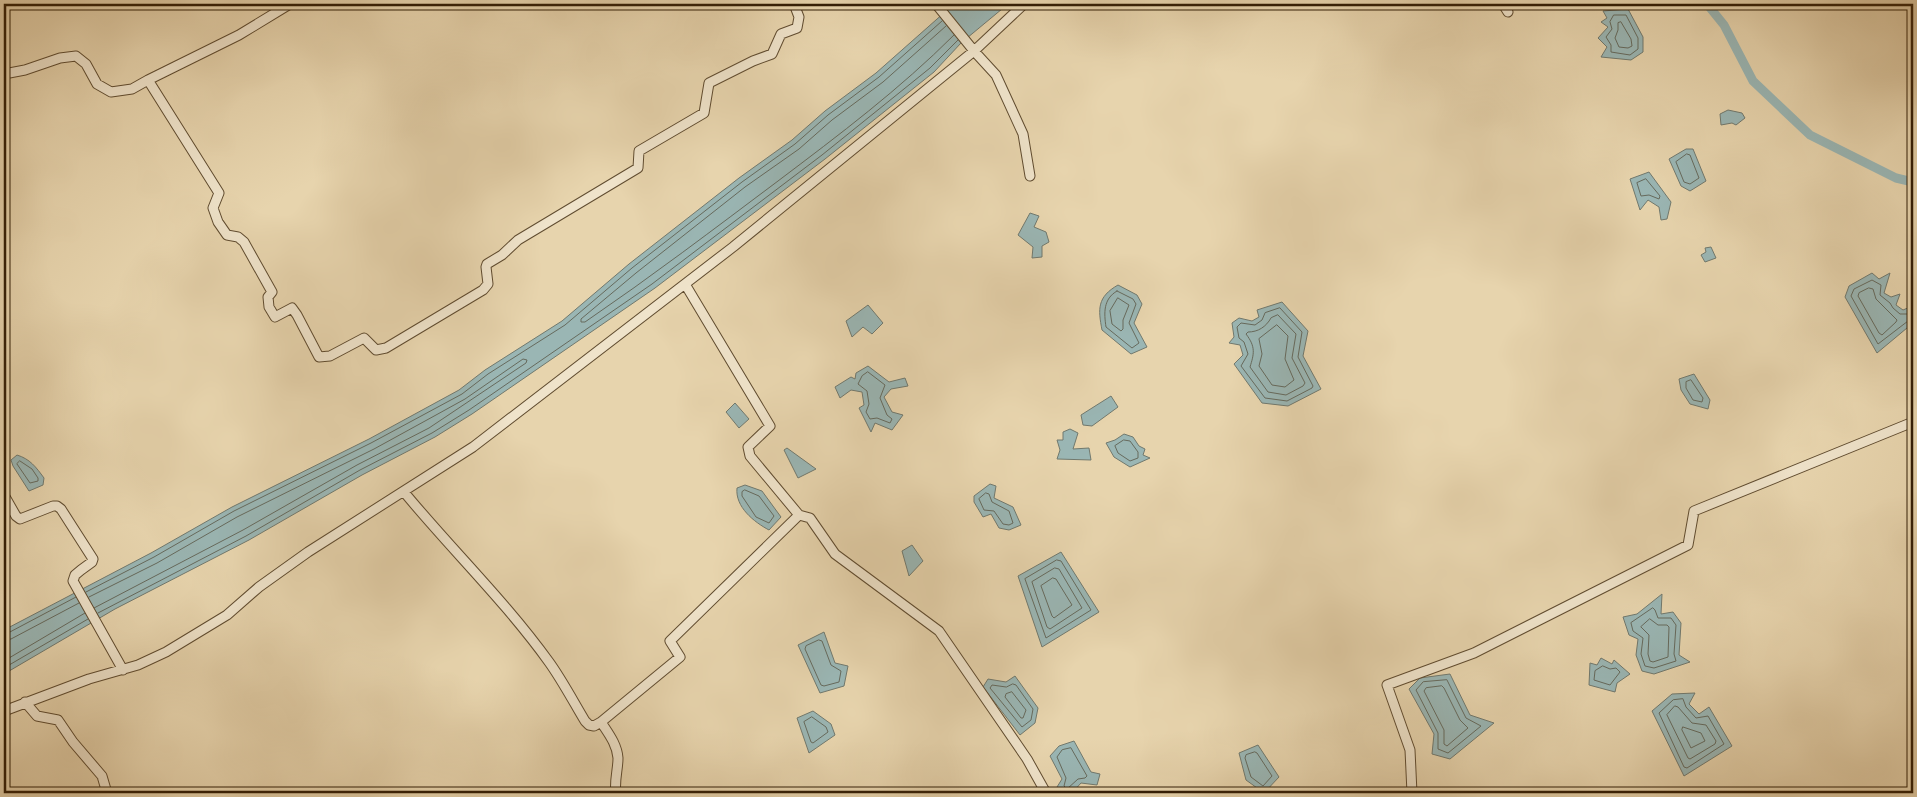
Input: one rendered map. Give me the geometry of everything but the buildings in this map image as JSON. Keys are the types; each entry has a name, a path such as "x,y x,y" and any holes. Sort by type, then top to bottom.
{"street":[{"path":"4,74 25,70 60,58 76,56 86,64 97,84 111,92 132,89 239,34 290,4"},
{"path":"148,80 219,193 213,208 218,222 227,235 238,237 244,242 266,279 272,292 268,297 269,307 275,317 292,308 319,357 330,356 364,338 376,350 386,348 483,290 488,284 487,264 502,255 518,240 638,168 639,151 704,113 708,83 752,61 772,54 781,34 797,28 799,17 794,4"},
{"path":"936,4 972,49 996,75 1023,134 1030,176"},
{"path":"4,711 89,679 123,670 166,652 216,622 267,581 308,552 473,447 734,247 1024,4"},
{"path":"685,284 770,426 748,447 750,456 799,515 810,518 835,554 939,632 1027,759 1046,793"},
{"path":"1412,793 1410,750 1387,685 1474,653 1688,546 1694,511 1913,422"},
{"path":"404,492 432,526 467,562 524,631 549,662 589,725 594,726 680,658 670,641 799,515"},
{"path":"4,494 16,516 20,519 53,506 61,509 93,559 92,562 75,575 73,581 123,670"},
{"path":"25,702 36,716 58,720 73,742 102,776 107,793"},
{"path":"601,722 613,739 618,757 614,784 616,793"}],"water":[{"path":"954,4 1008,4 961,43 934,72 825,159 655,288 472,414 435,437 362,475 249,540 115,609 4,674 4,630 151,553 232,507 369,439 459,390 485,370 562,321 629,264 739,178 792,140 825,111 876,73"},
{"path":"1628,9 1643,37 1643,52 1631,60 1601,57 1607,47 1598,38 1608,27 1601,22 1607,18 1603,11"},
{"path":"1728,110 1742,113 1745,118 1736,125 1732,123 1721,125 1720,114"},
{"path":"1686,149 1693,149 1706,181 1690,191 1681,186 1669,159"},
{"path":"1649,172 1671,202 1667,219 1661,220 1659,207 1648,200 1640,210 1630,179"},
{"path":"1030,213 1039,216 1034,227 1046,232 1049,242 1042,246 1042,257 1032,258 1033,247 1018,235"},
{"path":"1711,247 1716,258 1705,262 1701,255 1706,252 1705,248"},
{"path":"1872,273 1879,279 1890,273 1884,293 1891,297 1900,294 1896,305 1903,310 1910,307 1913,315 1913,323 1877,353 1845,297 1849,286"},
{"path":"1118,285 1137,295 1142,304 1134,323 1147,347 1131,354 1102,330 1101,304 1106,294"},
{"path":"1282,302 1308,331 1303,356 1321,389 1288,406 1262,403 1234,364 1243,355 1240,345 1229,343 1234,337 1232,323 1239,318 1252,321 1259,317 1257,310"},
{"path":"868,305 883,323 872,334 863,327 852,337 846,321"},
{"path":"868,366 889,382 905,378 908,386 891,389 884,397 892,412 903,415 892,430 875,423 871,432 859,408 864,405 862,392 851,390 840,398 835,387 851,377 855,379 856,373"},
{"path":"1694,374 1710,400 1708,409 1690,404 1681,390 1679,379"},
{"path":"1111,396 1118,407 1092,426 1083,425 1081,415"},
{"path":"735,403 749,419 739,428 726,412"},
{"path":"1070,429 1078,433 1073,449 1089,448 1091,460 1057,459 1060,450 1057,440 1063,440 1063,432"},
{"path":"1124,434 1133,437 1139,446 1145,449 1143,455 1150,458 1130,467 1114,457 1106,443"},
{"path":"787,448 816,469 798,478 784,450"},
{"path":"17,455 29,461 35,467 44,478 43,485 29,491 11,460"},
{"path":"990,484 996,486 994,498 1013,507 1021,525 1009,530 999,528 991,514 983,517 974,502 974,496"},
{"path":"745,485 762,491 781,517 769,530 757,523 742,508 737,495 737,488"},
{"path":"912,545 923,561 909,576 902,551"},
{"path":"1061,552 1099,612 1042,647 1018,576"},
{"path":"1662,594 1661,614 1673,612 1681,623 1679,655 1690,662 1654,674 1642,671 1636,655 1638,639 1629,635 1623,617 1637,614"},
{"path":"824,632 835,663 848,666 844,686 820,693 798,645"},
{"path":"1601,658 1612,664 1614,660 1630,674 1617,683 1615,692 1589,685 1590,663 1597,665"},
{"path":"1450,674 1470,715 1494,723 1450,759 1432,754 1434,734 1409,689 1420,678"},
{"path":"1015,676 1038,708 1035,723 1020,735 983,687 988,679 1006,682"},
{"path":"1695,693 1689,704 1699,714 1709,707 1732,746 1684,776 1652,711 1672,694"},
{"path":"813,711 831,724 835,735 809,753 797,718"},
{"path":"1074,741 1091,772 1100,774 1097,785 1081,783 1072,793 1064,793 1057,787 1062,779 1050,756 1059,746"},
{"path":"1258,745 1279,777 1264,793 1246,780 1239,753"}],"waterway":[{"path":"1707,4 1724,25 1753,81 1810,135 1896,178 1913,182"}]}
